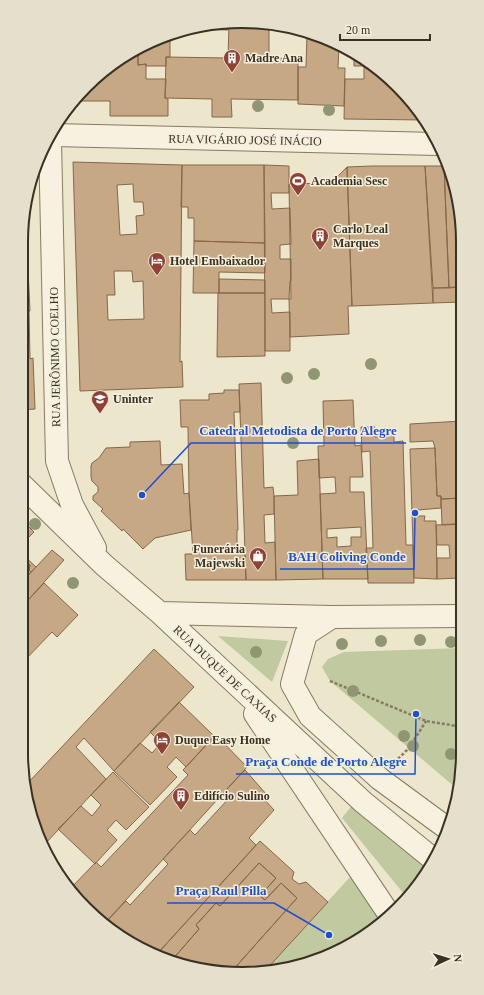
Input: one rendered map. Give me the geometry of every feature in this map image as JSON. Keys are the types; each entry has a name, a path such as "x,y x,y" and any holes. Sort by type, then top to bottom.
{"street":[{"name":"RUA VIGÁRIO JOSÉ INÁCIO","path":"57,135 432,144"},
{"name":"RUA JERÔNIMO COELHO","path":"50,147 57,461 72,505 104,565"},
{"name":"RUA DUQUE DE CAXIAS","path":"28,491 104,565 160,613 363,802 429,856"},
{"path":"160,613 332,617 456,616"},
{"path":"332,617 306,634 292,684 310,716 380,779 444,826"},
{"path":"234,683 387,910"}],"path":[{"path":"330,681 426,721 456,726"},
{"path":"380,779 409,748 426,721"}],"green space":[{"path":"218,636 288,641 272,682"},
{"path":"456,648 456,767 453,786 330,681 322,667 328,659 344,652"},
{"path":"354,803 426,862 403,893 342,818"},
{"path":"351,876 379,917 361,931 324,951 297,960 269,965"}],"building":[{"path":"228,28 228,30 217,30"},
{"name":"Madre Ana","path":"229,28 256,28 269,30 269,58 298,59 298,100 231,99 232,117 212,117 212,99 165,98 166,57 228,58"},
{"path":"307,38 339,51 338,68 345,68 344,106 298,104 298,67 306,67"},
{"path":"170,40 170,57 166,57 166,66 146,66 146,64 138,65 138,55"},
{"path":"138,55 138,65 146,64 146,79 166,79 165,98 168,99 168,116 110,116 110,101 81,101 112,72"},
{"path":"354,60 364,66 354,66"},
{"path":"364,66 383,81 403,101 418,120 344,119 345,79 364,79"},
{"name":"Hotel Embaixador","path":"73,162 182,165 180,362 182,361 183,387 80,391","holes":["133,184 134,202 143,202 144,215 136,216 137,234 120,235 117,185","114,271 132,271 133,282 143,281 144,319 108,320 107,295 115,295"]},
{"path":"182,165 264,165 265,243 194,241 194,218 188,218 188,207 181,207"},
{"path":"264,165 289,166 289,193 271,193 272,209 290,208 291,244 280,245 280,259 291,259 289,299 271,299 272,313 290,312 290,351 265,351"},
{"path":"425,166 433,303 352,306 347,167"},
{"path":"425,166 442,166 444,171 449,288 433,288"},
{"name":"Carlo Leal Marques","path":"347,167 352,306 348,306 349,334 290,337 289,299 291,299 289,184 331,183"},
{"path":"444,171 452,200 456,228 456,287 449,288"},
{"path":"194,241 265,243 265,273 219,272 219,293 193,293"},
{"path":"28,269 30,311 28,311"},
{"path":"219,279 265,280 265,293 219,293"},
{"path":"456,287 456,302 433,303 433,288"},
{"path":"218,293 265,293 265,356 217,357"},
{"path":"28,311 30,359 33,358 35,409 28,410"},
{"path":"261,383 264,488 273,487 274,496 274,514 264,515 265,543 275,542 276,580 246,580 239,384"},
{"path":"224,390 239,390 240,412 234,412 238,530 237,553 245,552 246,580 186,580 185,554 193,554 189,493 188,427 181,427 180,400 209,400 209,394 224,393"},
{"path":"353,400 355,446 361,445 363,477 350,477 350,492 364,492 368,579 323,579 320,494 336,493 335,477 319,478 318,446 324,446 323,401","holes":["361,527 361,537 351,537 351,546 337,547 337,537 327,538 327,529"]},
{"path":"456,421 456,498 441,499 441,496 437,496 435,448 433,441 410,442 410,424"},
{"path":"374,426 375,437 383,436 382,430 394,430 394,442 403,441 406,545 413,545 414,583 368,583 366,548 373,548 370,451 362,452 361,427"},
{"path":"160,441 161,465 182,464 184,494 189,493 191,530 155,538 143,549 123,529 122,531 101,511 103,509 93,500 93,496 98,492 98,487 92,481 91,466 106,448 130,447 130,442"},
{"path":"435,448 437,496 441,496 441,508 418,510 418,516 425,516 424,521 436,521 437,579 414,578 410,449"},
{"path":"319,459 323,579 276,580 274,496 298,495 297,461"},
{"path":"456,498 456,524 442,525 441,499"},
{"path":"456,524 456,578 437,579 437,558 450,558 449,545 437,545 436,525"},
{"path":"28,526 34,532 28,538"},
{"path":"52,550 64,560 28,600 28,576"},
{"path":"28,560 36,567 31,572 29,570 30,565"},
{"path":"28,563 30,565 29,570 31,572 28,575"},
{"path":"44,583 78,615 57,637 52,632 28,657 28,600"},
{"path":"154,649 194,687 114,771 84,738 76,747 106,779 47,842 35,808 30,781"},
{"name":"Duque Easy Home","path":"179,702 214,736 186,767 176,757 167,767 177,777 150,805 114,771 140,743 152,753 161,743 150,732"},
{"name":"Edifício Sulino","path":"216,735 247,767 108,920 74,885 96,862 101,867 188,775 183,770"},
{"path":"245,770 267,795 264,799 274,810 249,838 256,845 160,951 123,931 108,920 126,901 130,905 168,864 163,859 190,830 195,835 231,796 225,791"},
{"path":"113,772 149,807 126,830 116,820 107,830 117,840 95,864 58,829 81,806 92,816 101,805 91,795"},
{"path":"260,841 294,872 292,879 299,884 306,882 328,902 270,965 256,967 236,967 297,898 281,883 265,900 260,896 276,878 259,863 220,906 216,903 196,925 199,929 175,957 160,951"},
{"path":"259,863 276,878 260,896 265,900 281,883 297,898 236,967 200,963 175,957 199,929 196,925 216,903 220,906"}],"place":[{"name":"Madre Ana","path":"232,73"},
{"name":"Academia Sesc","path":"298,196"},
{"name":"Carlo Leal Marques","path":"320,251"},
{"name":"Hotel Embaixador","path":"157,276"},
{"name":"Uninter","path":"100,414"},
{"name":"Catedral Metodista de Porto Alegre","path":"142,495"},
{"name":"BAH Coliving Conde","path":"415,513"},
{"name":"Funerária Majewski","path":"258,571"},
{"name":"Praça Conde de Porto Alegre","path":"416,714"},
{"name":"Duque Easy Home","path":"162,755"},
{"name":"Edifício Sulino","path":"181,811"},
{"name":"Praça Raul Pilla","path":"329,935"}]}
